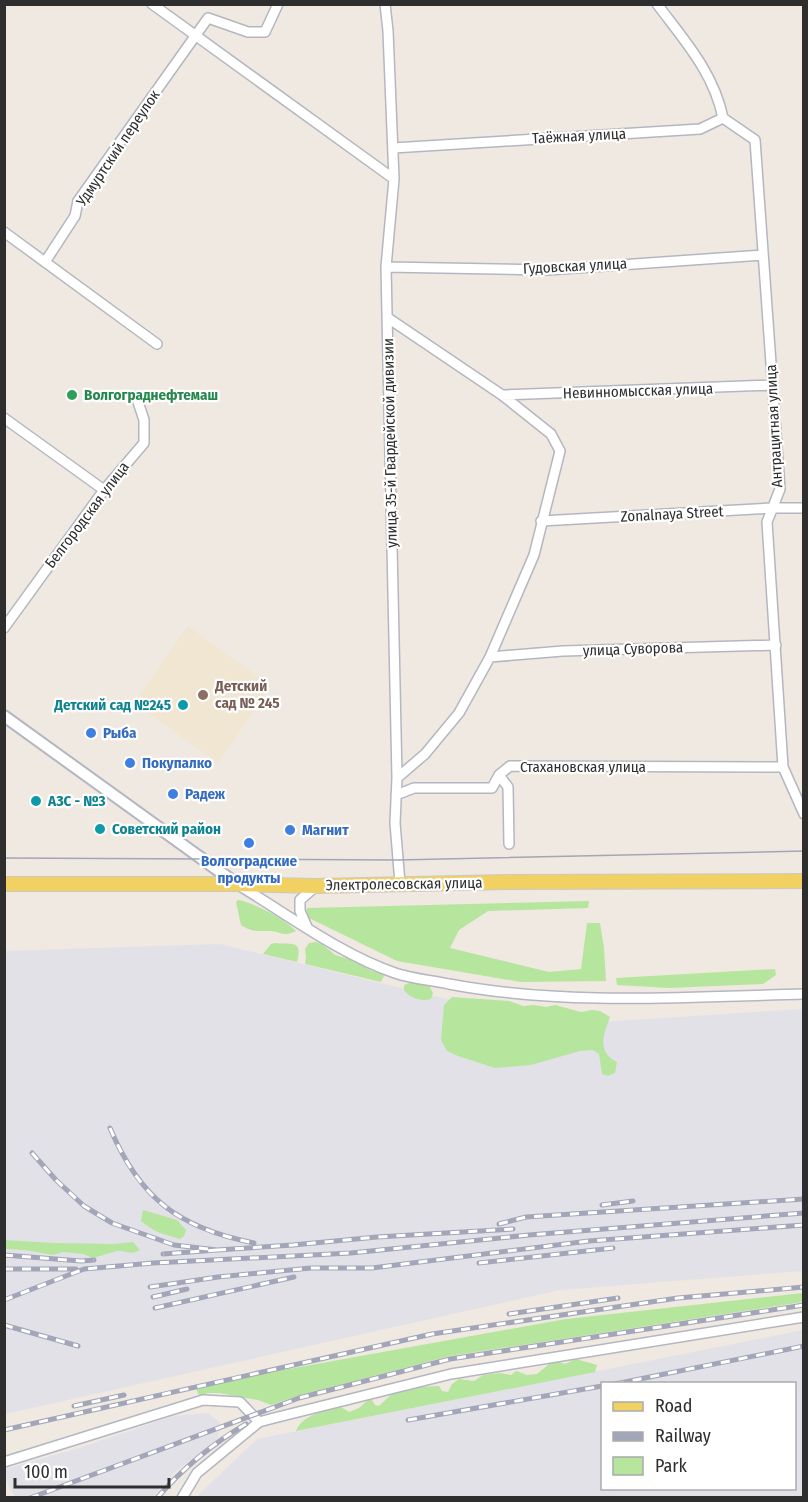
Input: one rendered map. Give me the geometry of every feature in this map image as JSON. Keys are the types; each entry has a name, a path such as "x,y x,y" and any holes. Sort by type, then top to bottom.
{"main road":[{"name":"Электролесовская улица","path":"4,884 316,886 400,883 804,881"}],"street":[{"path":"152,4 394,179"},
{"path":"196,35 208,18 248,32 265,32 278,4"},
{"name":"улица 35-й Гвардейской дивизии","path":"385,4 394,179 386,267 397,778 395,823 400,883"},
{"path":"657,4 707,72 719,99 723,118"},
{"name":"Удмуртский переулок","path":"45,262 75,216 78,201 196,35"},
{"name":"Таёжная улица","path":"393,148 700,129 723,118"},
{"name":"Антрацитная улица","path":"723,118 755,140 780,489 767,522 783,767 804,814"},
{"path":"4,232 157,344"},
{"name":"Гудовская улица","path":"386,267 548,270 763,255"},
{"path":"388,318 502,395 551,434 560,451 534,555 489,657 459,713 425,754 397,778"},
{"name":"Невинномысская улица","path":"502,395 773,385"},
{"name":"Белгородская улица","path":"4,628 104,490 144,443 144,420 136,396"},
{"path":"4,418 104,490"},
{"name":"Zonalnaya Street","path":"541,521 804,508"},
{"name":"улица Суворова","path":"489,657 563,651 776,645"},
{"path":"4,716 237,884 356,956 396,974 537,997 804,994"},
{"name":"Стахановская улица","path":"396,795 414,788 492,788 499,775 510,766 783,767"},
{"path":"499,775 508,787 509,844"},
{"path":"308,927 300,911 300,900 316,886"},
{"path":"182,1497 197,1473 259,1422 451,1374 804,1317"},
{"path":"4,1462 203,1400 240,1402 259,1422"}],"shaded area":[{"name":"Детский сад № 245","path":"188,626 271,686 218,763 134,703"},
{"path":"220,944 553,1025 803,1009 803,1271 560,1290 5,1414 4,951"},
{"path":"803,1330 803,1497 195,1498 257,1439"},
{"path":"208,1413 221,1423 217,1440 175,1472 153,1497 15,1497 5,1478 5,1469 76,1449 173,1416"}],"green space":[{"path":"238,900 269,912 296,931 285,934 273,931 254,931 241,925 236,902"},
{"path":"589,901 588,908 488,911 459,930 450,948 549,972 581,969 587,923 600,923 606,981 521,982 397,961 305,916 307,908"},
{"path":"316,942 335,955 357,961 372,971 385,974 381,982 305,964 305,949 309,943"},
{"path":"271,944 297,946 297,962 263,954"},
{"path":"775,969 776,975 763,984 669,988 617,985 616,978"},
{"path":"412,982 429,985 433,993 431,999 420,1000 406,993 404,985"},
{"path":"452,997 509,1001 523,1006 555,1005 581,1012 600,1011 610,1017 603,1042 606,1053 617,1062 615,1073 608,1076 602,1074 599,1054 593,1050 580,1051 531,1065 495,1068 447,1051 441,1040 444,1005"},
{"path":"143,1210 177,1220 186,1230 184,1236 180,1239 159,1233 151,1228 141,1221"},
{"path":"4,1240 114,1244 133,1242 140,1250 131,1253 117,1251 93,1258 83,1254 63,1252 53,1255 5,1249"},
{"path":"803,1293 803,1302 450,1356 271,1405 258,1400 219,1393 199,1396 195,1386 566,1319"},
{"path":"576,1359 597,1365 595,1372 296,1431 303,1421 315,1414 341,1407 349,1412 359,1408 368,1400 372,1400 375,1405 379,1406 394,1392 439,1386 442,1391 448,1392 452,1384 459,1379 474,1381 483,1375 500,1373 511,1375 516,1371 527,1375 537,1374 549,1364 557,1361 565,1364"}],"tram line":[{"path":"4,858 398,860 804,851"}],"railway":[{"path":"110,1128 135,1174 149,1192 165,1206 183,1219 204,1229 254,1243"},
{"path":"32,1153 84,1206 112,1223 174,1245 217,1250 163,1254"},
{"path":"499,1224 526,1217 804,1199"},
{"path":"602,1205 633,1201"},
{"path":"4,1300 84,1269 153,1263 351,1253 529,1235 804,1213"},
{"path":"150,1287 218,1277 311,1268 372,1268 589,1241 804,1225"},
{"path":"217,1250 513,1229"},
{"path":"479,1263 613,1248"},
{"path":"4,1255 94,1260"},
{"path":"4,1269 76,1269"},
{"path":"155,1308 294,1277"},
{"path":"4,1430 432,1334 678,1298 804,1287"},
{"path":"153,1297 187,1289"},
{"path":"509,1314 618,1298"},
{"path":"30,1498 299,1398 450,1359 804,1305"},
{"path":"4,1325 78,1346"},
{"path":"625,1382 804,1346"},
{"path":"408,1420 601,1386"},
{"path":"74,1406 124,1395"},
{"path":"157,1498 198,1457 246,1424"}],"place":[{"name":"Волгограднефтемаш","path":"72,395"},
{"name":"Детский сад № 245","path":"203,695"},
{"name":"Детский сад №245","path":"183,705"},
{"name":"Рыба","path":"91,733"},
{"name":"Покупалко","path":"130,763"},
{"name":"Радеж","path":"173,794"},
{"name":"АЗС - №3","path":"36,801"},
{"name":"Советский район","path":"100,829"},
{"name":"Магнит","path":"290,830"},
{"name":"Волгоградские продукты","path":"249,843"}]}
